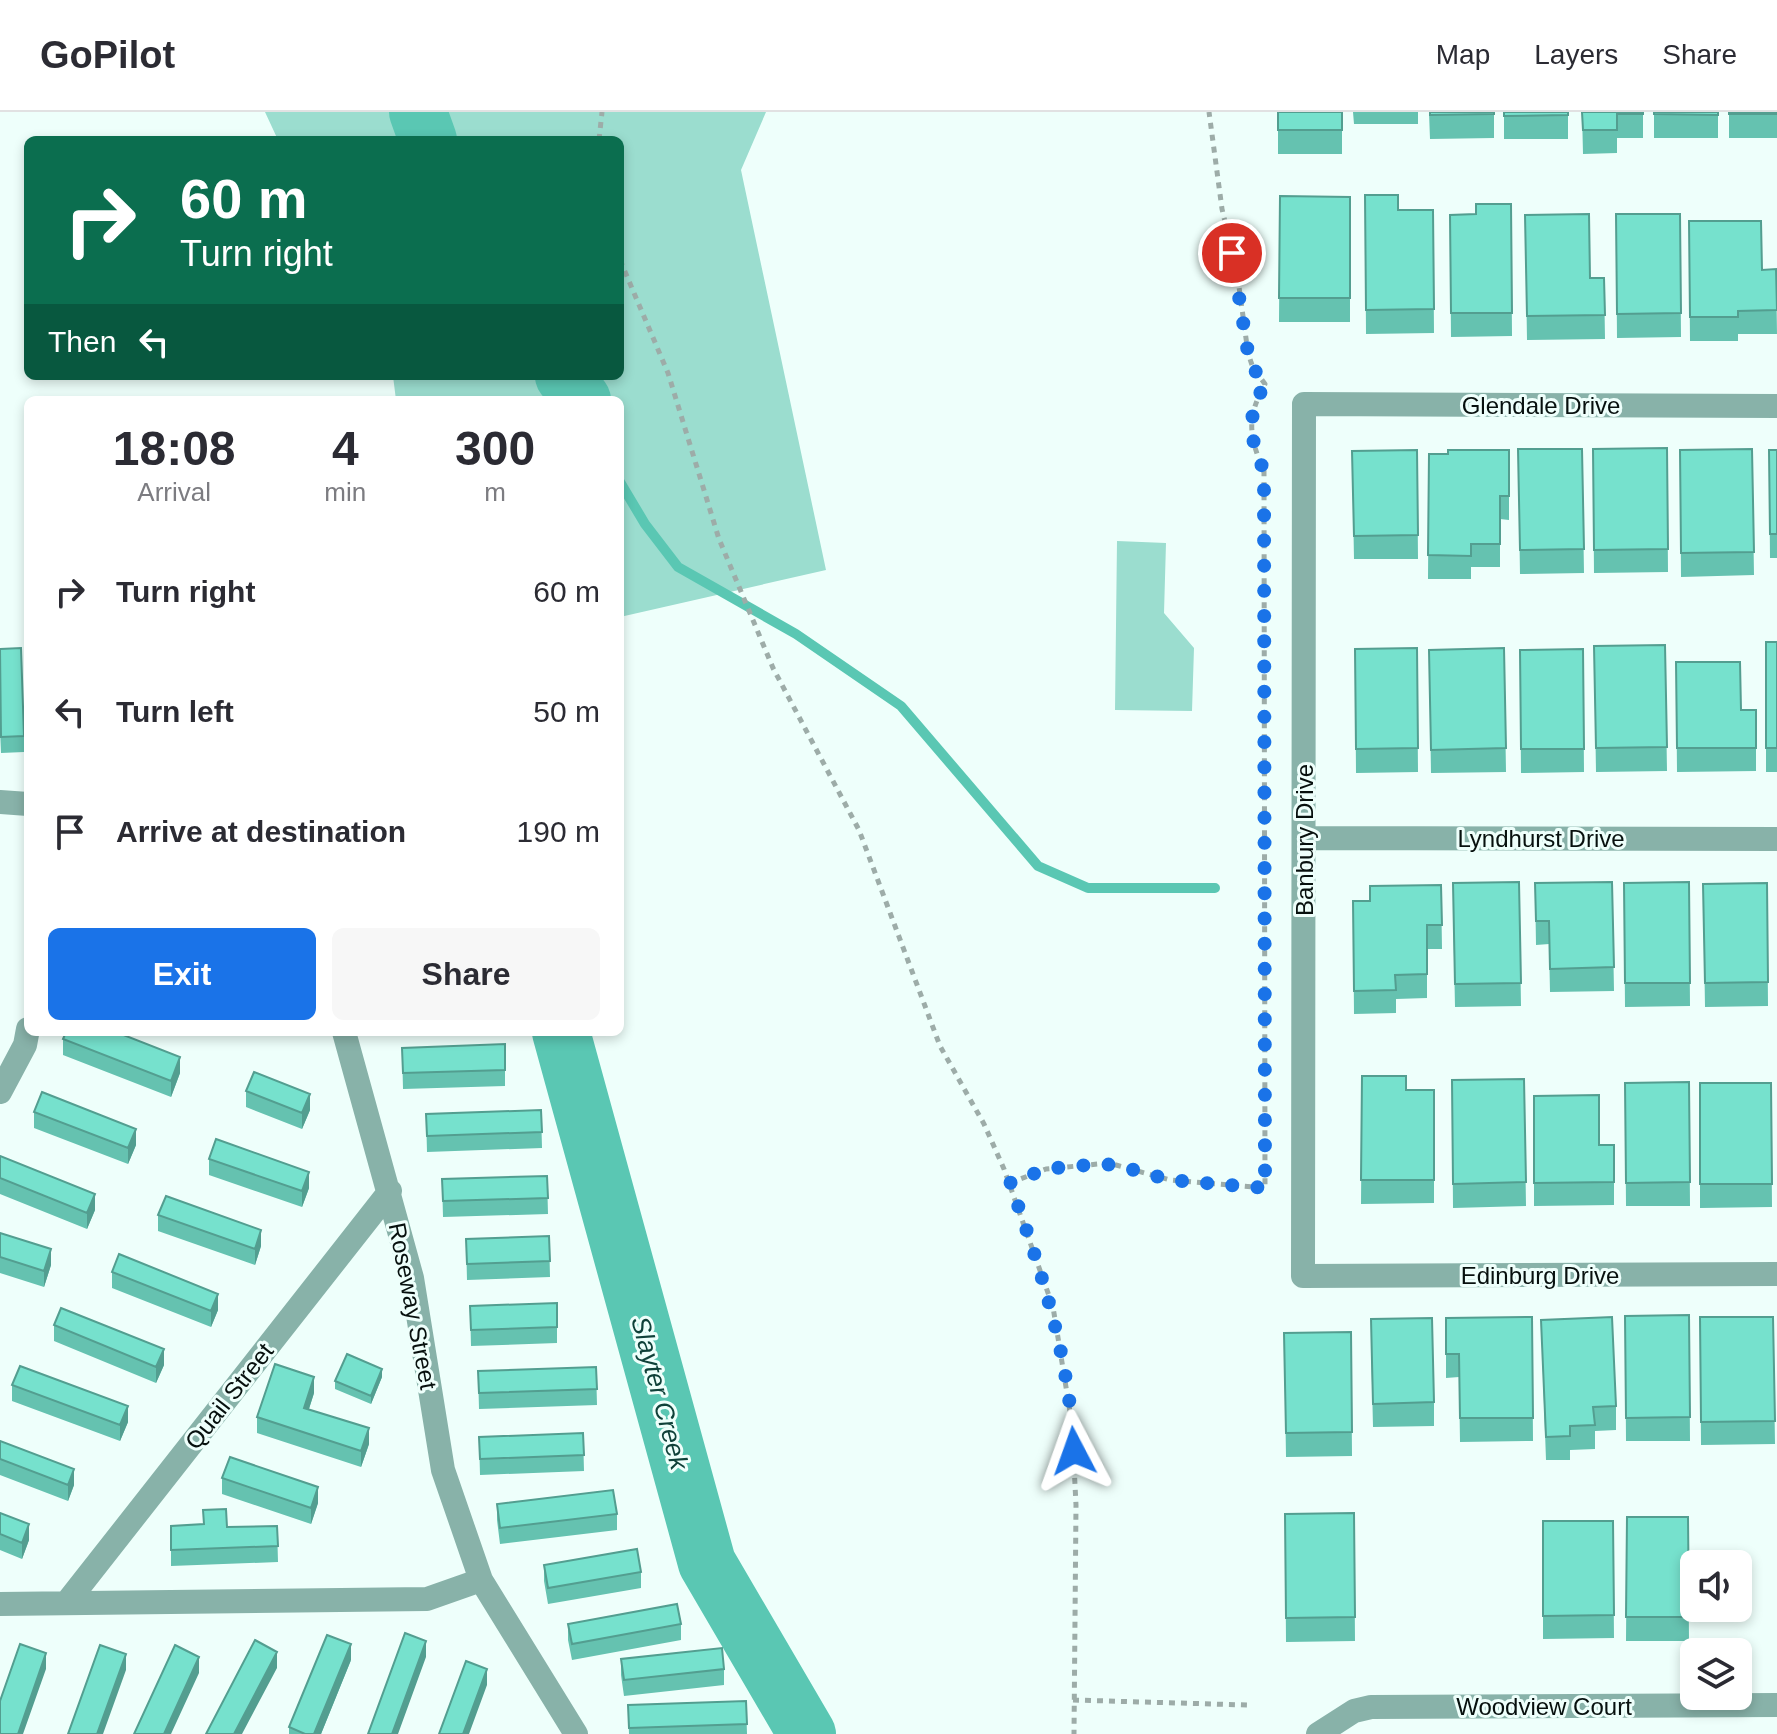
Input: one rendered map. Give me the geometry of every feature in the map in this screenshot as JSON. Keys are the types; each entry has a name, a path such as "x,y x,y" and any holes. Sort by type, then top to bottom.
{"street":[{"name":"Glendale Drive","path":"1304,404 1777,406"},
{"name":"Banbury Drive","path":"1303,1276 1304,404"},
{"path":"0,802 24,804"},
{"name":"Lyndhurst Drive","path":"1304,838 1777,839"},
{"path":"0,1092 27,1036"},
{"name":"Roseway Street","path":"345,1036 412,1278 443,1470 481,1580 576,1734"},
{"name":"Quail Street","path":"68,1601 390,1191"},
{"name":"Edinburg Drive","path":"1303,1276 1777,1274"},
{"path":"0,1604 427,1599 481,1580"},
{"name":"Woodview Court","path":"1318,1734 1354,1711 1371,1707 1777,1705"}],"path":[{"path":"599,136 602,112"},
{"path":"1010,1183 1046,1169 1098,1164 1116,1165 1170,1180 1265,1188 1264,471 1250,439 1254,406 1265,384 1253,368 1248,353 1237,272 1222,209 1209,112"},
{"path":"624,269 668,373 719,539 773,668 853,817 940,1046 984,1124 1010,1183 1053,1307 1068,1381 1076,1505 1074,1734"},
{"path":"1073,1700 1247,1705"}],"green space":[{"path":"265,112 766,112 741,170 826,570 624,616 624,396 396,396 394,380 624,380 624,136 276,136"},
{"path":"1117,541 1166,543 1164,613 1194,648 1192,711 1115,710"}],"building":[{"path":"1278,112 1342,112 1342,130 1278,130"},
{"path":"1430,112 1494,112 1494,114 1430,115"},
{"path":"1504,112 1568,112 1568,115 1504,116"},
{"path":"1582,112 1643,114 1617,114 1617,130 1583,130"},
{"path":"1718,112 1718,115 1654,114"},
{"path":"1777,112 1777,114 1729,114"},
{"path":"1365,195 1398,195 1398,210 1433,210 1434,309 1366,310"},
{"path":"1280,196 1350,197 1350,298 1279,298"},
{"path":"1476,204 1511,204 1512,313 1451,313 1450,215 1476,214"},
{"path":"1589,214 1590,278 1604,278 1605,315 1527,316 1525,215"},
{"path":"1616,214 1680,214 1681,313 1617,314"},
{"path":"1689,221 1761,221 1762,270 1776,269 1777,310 1738,311 1738,317 1690,317"},
{"path":"1667,448 1668,549 1594,550 1593,449"},
{"path":"1518,449 1582,449 1584,549 1520,550"},
{"path":"1752,449 1754,552 1681,553 1680,450"},
{"path":"1417,450 1418,535 1354,536 1352,451"},
{"path":"1448,450 1509,450 1509,496 1500,496 1500,544 1471,544 1471,556 1428,555 1429,454 1448,454"},
{"path":"1769,450 1777,450 1777,534 1770,534"},
{"path":"1766,642 1777,642 1777,748 1766,748"},
{"path":"1665,645 1667,747 1596,748 1594,646"},
{"path":"21,648 24,736 1,737 0,649"},
{"path":"1417,648 1418,748 1356,749 1355,649"},
{"path":"1504,648 1506,748 1431,750 1429,650"},
{"path":"1583,649 1584,749 1521,749 1520,650"},
{"path":"1676,662 1740,662 1741,710 1756,710 1756,748 1677,748"},
{"path":"1519,882 1521,983 1455,984 1453,883"},
{"path":"1612,882 1614,967 1550,969 1549,921 1536,921 1535,883"},
{"path":"1689,882 1690,983 1625,983 1624,883"},
{"path":"1767,883 1768,982 1705,983 1703,884"},
{"path":"1441,885 1442,925 1427,925 1427,974 1395,975 1396,990 1354,991 1353,901 1370,901 1370,886"},
{"path":"64,1036 126,1036 180,1057 171,1081 63,1039"},
{"path":"505,1044 505,1070 403,1073 402,1048"},
{"path":"254,1072 310,1094 302,1113 246,1091"},
{"path":"1362,1076 1406,1076 1406,1090 1434,1090 1434,1180 1361,1180"},
{"path":"1524,1079 1526,1182 1453,1184 1452,1080"},
{"path":"1689,1082 1690,1182 1626,1183 1625,1083"},
{"path":"1700,1083 1771,1083 1772,1184 1700,1184"},
{"path":"42,1092 136,1129 128,1148 34,1112"},
{"path":"1599,1095 1599,1145 1614,1145 1614,1182 1534,1183 1534,1096"},
{"path":"541,1110 542,1132 427,1136 426,1114"},
{"path":"216,1139 309,1172 302,1191 209,1159"},
{"path":"0,1156 95,1194 87,1213 0,1178"},
{"path":"547,1176 548,1198 443,1201 442,1179"},
{"path":"166,1196 261,1230 255,1249 158,1215"},
{"path":"0,1233 51,1249 44,1271 0,1257"},
{"path":"549,1236 550,1261 467,1264 466,1239"},
{"path":"119,1254 218,1294 211,1311 112,1272"},
{"path":"557,1303 557,1327 471,1330 470,1306"},
{"path":"61,1308 164,1349 156,1367 54,1325"},
{"path":"1689,1315 1690,1417 1626,1418 1625,1316"},
{"path":"1532,1317 1533,1418 1460,1418 1459,1354 1446,1354 1446,1318"},
{"path":"1612,1317 1616,1406 1593,1407 1595,1425 1570,1426 1570,1436 1546,1437 1541,1320"},
{"path":"1700,1317 1773,1317 1775,1421 1701,1422"},
{"path":"1432,1318 1434,1402 1373,1404 1371,1319"},
{"path":"1351,1332 1352,1432 1286,1433 1284,1333"},
{"path":"347,1354 382,1369 371,1396 335,1381"},
{"path":"275,1364 314,1377 304,1408 369,1428 361,1451 257,1417"},
{"path":"20,1366 128,1406 120,1425 12,1385"},
{"path":"596,1367 597,1389 479,1393 478,1371"},
{"path":"583,1433 584,1455 480,1459 479,1437"},
{"path":"0,1441 74,1469 68,1485 0,1459"},
{"path":"230,1457 318,1487 311,1508 222,1478"},
{"path":"613,1490 617,1514 500,1528 497,1504"},
{"path":"226,1509 227,1527 277,1526 278,1546 171,1550 171,1526 204,1524 203,1510"},
{"path":"0,1513 29,1524 22,1543 0,1534"},
{"path":"1354,1513 1355,1617 1286,1618 1285,1514"},
{"path":"1627,1517 1688,1517 1688,1550 1680,1550 1680,1617 1626,1617"},
{"path":"1543,1521 1613,1521 1614,1615 1543,1616"},
{"path":"637,1549 641,1572 548,1588 544,1565"},
{"path":"677,1604 681,1624 572,1644 568,1624"},
{"path":"405,1633 426,1641 392,1734 368,1734"},
{"path":"327,1635 351,1644 314,1734 305,1734 289,1727"},
{"path":"255,1640 277,1652 234,1734 206,1734"},
{"path":"20,1644 46,1653 18,1734 0,1734 0,1701"},
{"path":"100,1645 126,1654 97,1734 68,1734"},
{"path":"175,1645 199,1657 164,1734 134,1734"},
{"path":"722,1648 724,1669 624,1680 621,1659"},
{"path":"466,1661 487,1669 463,1734 439,1734"},
{"path":"746,1701 747,1724 629,1728 628,1705"}],"waterway":[{"name":"Slayter Creek","path":"418,112 427,136"},
{"name":"Slayter Creek","path":"567,380 579,396"},
{"path":"624,489 645,524 678,567 796,634 901,706 1038,866 1088,888 1215,888"},
{"name":"Slayter Creek","path":"562,1036 707,1563 807,1734"}],"route":[{"path":"1074,1451 1068,1381 1053,1307 1010,1183 1046,1169 1098,1164 1116,1165 1170,1180 1265,1188 1264,471 1250,439 1254,406 1265,384 1253,368 1248,353 1232,253"}]}
